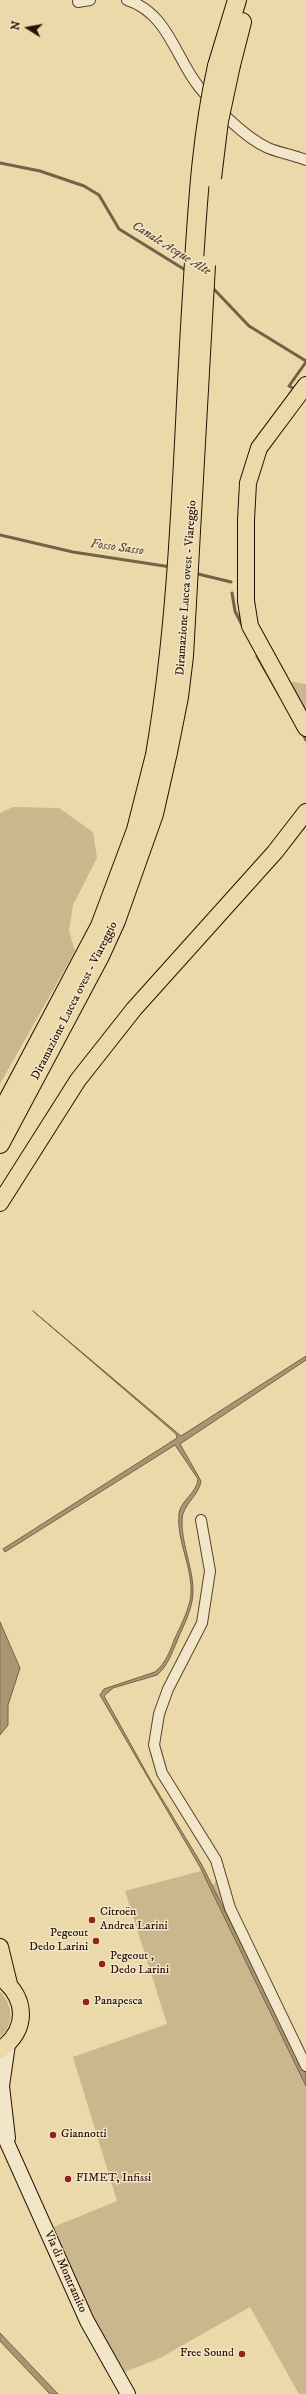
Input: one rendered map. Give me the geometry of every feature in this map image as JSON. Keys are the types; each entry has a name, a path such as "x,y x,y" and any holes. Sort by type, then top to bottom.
{"highway":[{"name":"Diramazione Lucca ovest - Viareggio","path":"224,66 237,0"},
{"name":"Diramazione Lucca ovest - Viareggio","path":"0,1144 93,955 100,926 136,830 161,754 171,650 197,209 205,118 248,0"},
{"name":"Diramazione Lucca ovest - Viareggio","path":"0,1115 93,955"}],"main road":[{"path":"306,385 259,448 248,483 246,520 246,602 250,626 306,728"},
{"path":"0,1203 78,1080 120,1027 275,852 306,812"},
{"path":"0,1947 5,1981 17,1995 21,2008 21,2021 16,2033 4,2047"},
{"name":"Via di Montramito","path":"4,2047 2,2086 9,2146"},
{"name":"Via di Montramito","path":"0,2127 87,2321 128,2394"}],"street":[{"path":"78,2 90,0"},
{"path":"126,0 135,3 152,14 172,39 200,88 244,132 269,148 306,160"},
{"path":"201,1520 210,1571 202,1623 168,1689 159,1714 154,1745 162,1773 216,1860 230,1908 306,2066"}],"shaded area":[{"path":"293,682 306,684 306,718 288,684"},
{"path":"13,807 59,808 93,832 97,858 73,905 69,931 75,951 0,1084 0,813"},
{"path":"33,1311 181,1436 306,1356 306,1360 180,1444 201,1481 200,1486 185,1509 182,1519 183,1536 191,1571 193,1588 190,1609 171,1655 161,1672 157,1675 113,1688 104,1696 150,1779 202,1865 306,2074 306,2086 200,1867 100,1695 104,1689 155,1672 165,1661 187,1612 190,1601 190,1574 180,1534 179,1513 180,1508 195,1488 198,1479 175,1445 5,1552 3,1549 177,1438 176,1434"},
{"path":"0,1622 20,1668 8,1705 8,1725 0,1735"},
{"path":"201,1871 211,1887 220,1876 306,2065 306,2394 299,2394 250,2307 160,2358 117,2375 46,2230 117,2201 73,2057 167,2024 125,1891"},
{"path":"0,1991 7,2002 10,2020 5,2032 0,2037"},
{"path":"0,2333 58,2394 50,2394 0,2341"}],"waterway":[{"name":"Canale Acque Alte","path":"0,163 40,171 84,186 99,195 119,229 187,271"},
{"name":"Canale Acque Alte","path":"210,285 249,326 306,361"},
{"name":"Canale Acque Alte","path":"293,388 289,386 306,362"},
{"name":"Fosso Sasso","path":"0,535 73,552 171,567"},
{"name":"Fosso Sasso","path":"194,573 231,582"},
{"name":"Fosso Sasso","path":"232,593 235,611 243,627"},
{"name":"Fosso Sasso","path":"257,656 280,696"},
{"name":"Fosso Sasso","path":"302,732 306,740"}],"place":[{"name":"Citroën Andrea Larini","path":"92,1920"},
{"name":"Pegeout Dedo Larini","path":"96,1941"},
{"name":"Pegeout , Dedo Larini","path":"102,1964"},
{"name":"Panapesca","path":"86,2002"},
{"name":"Giannotti","path":"53,2135"},
{"name":"FIMET, Infissi","path":"68,2179"},
{"name":"Free Sound","path":"242,2354"}]}
